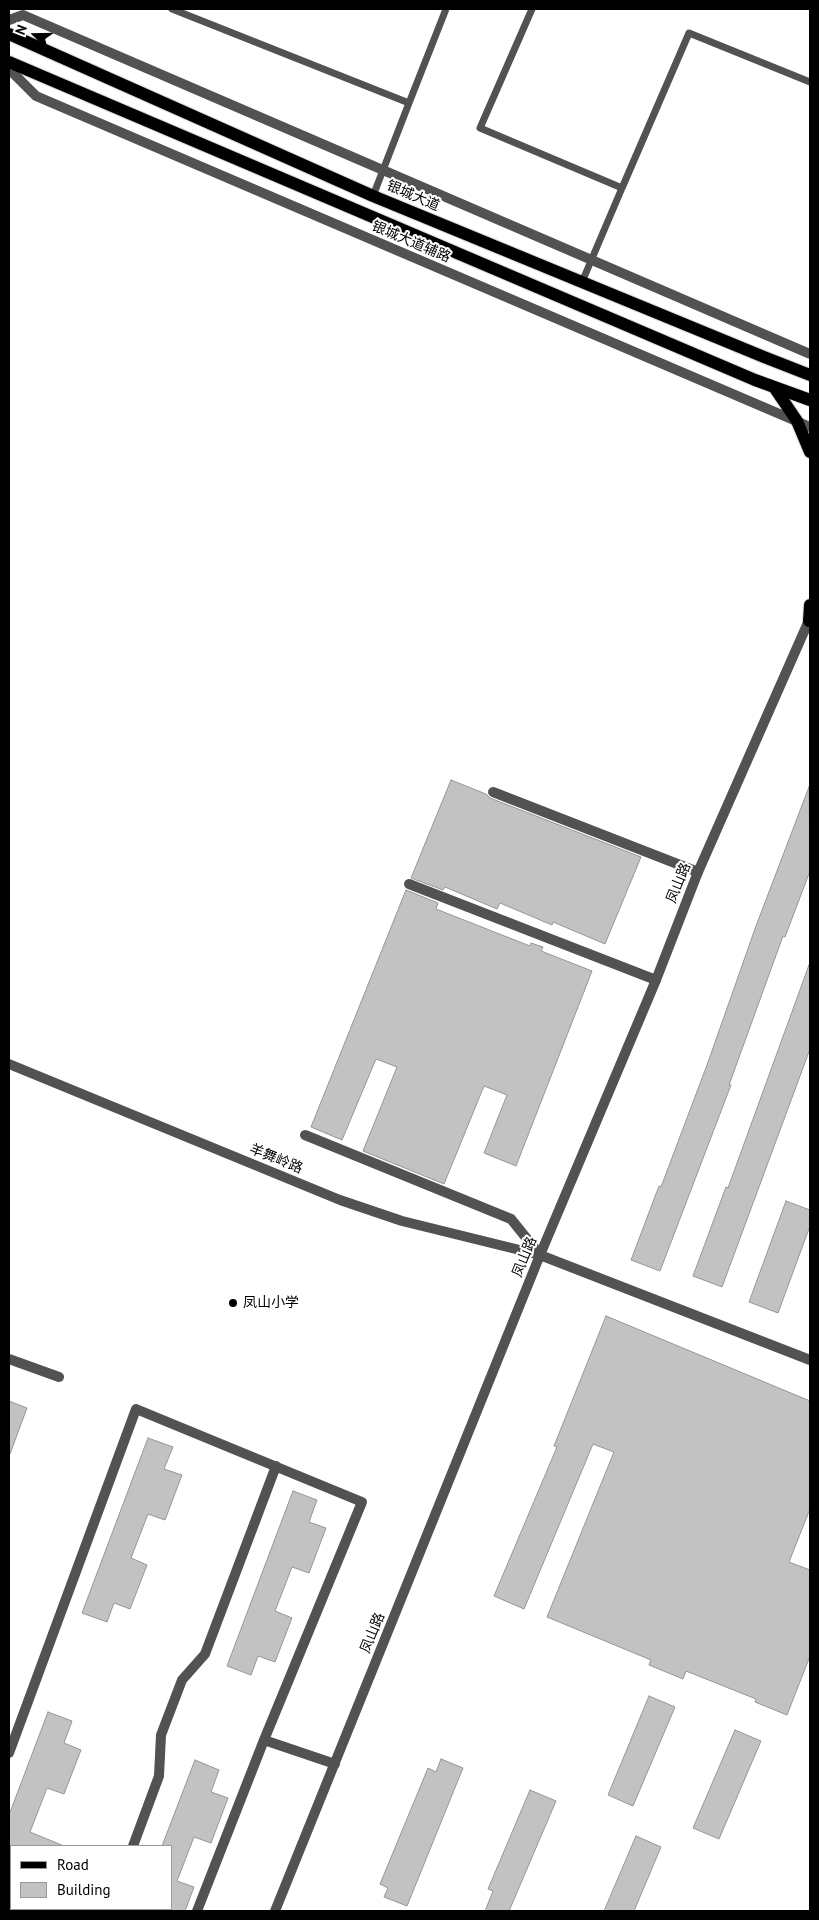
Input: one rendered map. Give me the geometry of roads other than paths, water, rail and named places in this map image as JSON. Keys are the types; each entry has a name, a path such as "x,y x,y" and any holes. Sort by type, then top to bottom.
{"main road":[{"name":"银城大道","path":"9,34 374,196 582,282 806,371"},
{"path":"9,62 774,387 810,400"},
{"path":"774,387 797,421 810,452"},
{"path":"810,605 810,619"}],"street":[{"path":"9,20 23,15 810,354"},
{"name":"银城大道辅路","path":"9,69 36,96 810,427"},
{"name":"凤山路","path":"275,1911 540,1255 656,980 698,872 810,619"},
{"path":"493,792 698,872"},
{"path":"408,884 656,980"},
{"name":"羊舞岭路","path":"9,1064 340,1200 402,1221 540,1255 810,1360"},
{"path":"305,1135 511,1219 540,1255"},
{"path":"9,1359 59,1377"},
{"path":"9,1753 136,1409 362,1502 264,1740 197,1911"},
{"path":"133,1845 159,1776 161,1735 178,1689 182,1680 205,1654 276,1466"},
{"path":"264,1740 335,1764"}],"lane":[{"path":"172,9 409,103"},
{"path":"374,196 446,9"},
{"path":"532,9 480,128 622,188"},
{"path":"582,282 689,33 810,82"}],"place":[{"name":"凤山小学","path":"233,1303"}]}
